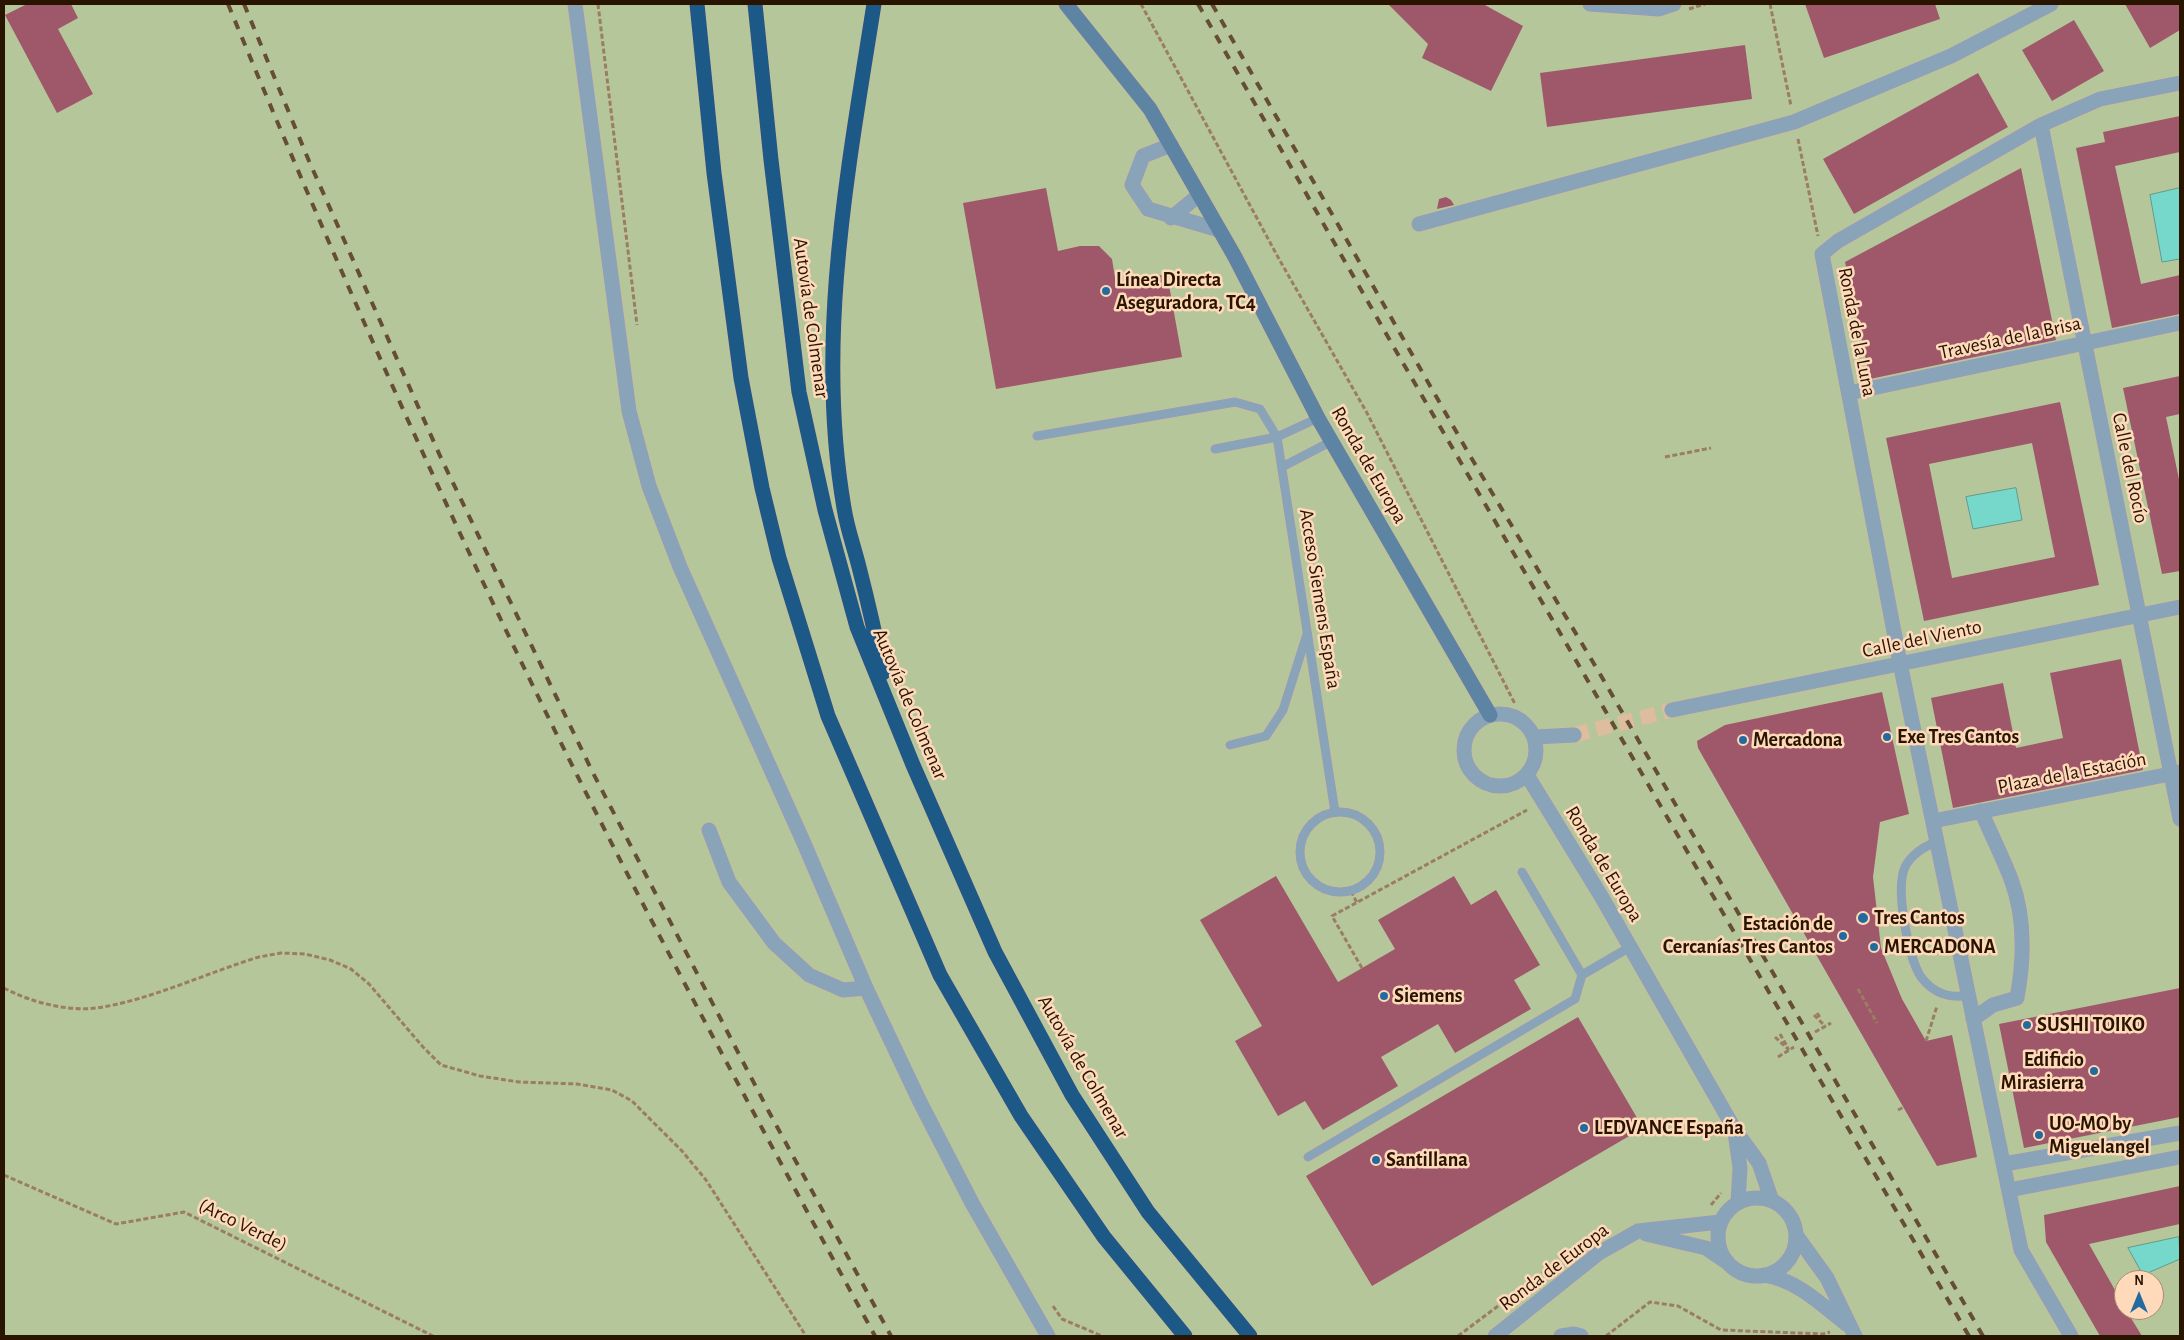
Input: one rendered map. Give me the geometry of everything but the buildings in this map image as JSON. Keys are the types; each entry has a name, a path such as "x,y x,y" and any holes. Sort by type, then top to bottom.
{"highway":[{"path":"698,4 714,173 743,387 762,488 779,558 828,716 940,975 1021,1116 1104,1237 1185,1336"},
{"name":"Autovía de Colmenar","path":"755,4 771,160 799,392 825,510 857,627 891,712 995,952 1072,1095 1148,1212 1250,1336"},
{"path":"874,4 847,172 836,283 833,367 836,437 844,508 873,624 891,712"}],"street":[{"path":"575,4 629,411 649,486 680,567 803,841 866,988 972,1203 1048,1336"},
{"name":"Ronda de Europa","path":"1066,4 1150,109 1220,230 1318,418 1490,715"},
{"path":"1590,4 1659,9 1674,4"},
{"path":"1419,224 1794,122 1951,56 2051,4"},
{"name":"Ronda de la Luna","path":"1900,663 1822,254 1838,241 2041,126 2100,99 2180,83"},
{"name":"Calle del Rocío","path":"2041,126 2139,616 2176,773 2180,819"},
{"path":"1171,145 1142,156 1132,185 1148,209 1172,218 1220,230"},
{"path":"1172,218 1200,195"},
{"name":"Travesía de la Brisa","path":"1849,393 2180,323"},
{"name":"Calle del Viento","path":"1672,710 2180,607"},
{"path":"1900,663 2021,1250 2071,1336"},
{"path":"1490,715 1511,715 1529,728 1535,737 1536,757 1527,775 1518,782 1506,786 1494,786 1483,782 1473,775 1466,764 1465,740 1470,730 1479,721 1490,715"},
{"path":"1535,737 1574,735"},
{"name":"Plaza de la Estación","path":"1933,821 2176,773"},
{"name":"Ronda de Europa","path":"1527,775 1630,947 1734,1130 1759,1163 1772,1201"},
{"name":"Plaza de la Estación","path":"1973,1019 1993,1006 2017,998 2021,974 2021,926 2012,881 1981,811"},
{"path":"709,830 728,882 774,942 809,975 843,990 866,988"},
{"name":"Ronda de Europa","path":"1734,1130 1740,1168 1738,1202"},
{"path":"2004,1164 2180,1133"},
{"path":"2009,1190 2180,1157"},
{"path":"1749,1198 1772,1201 1789,1214 1796,1235 1827,1278 1852,1331 1806,1292 1781,1278 1749,1275 1737,1270 1726,1261 1718,1243 1720,1222 1727,1211 1738,1202 1749,1198"},
{"name":"Ronda de Europa","path":"1495,1336 1599,1254 1638,1231 1720,1222"},
{"name":"Ronda de Europa","path":"1638,1231 1706,1248 1726,1261"},
{"path":"1762,1275 1778,1268 1790,1256 1796,1235"},
{"path":"1561,1336 1574,1334 1581,1336"}],"lane":[{"path":"1037,436 1235,402 1260,409 1277,437"},
{"path":"1215,449 1277,437 1318,418"},
{"name":"Acceso Siemens España","path":"1277,437 1335,812"},
{"path":"1282,467 1332,441"},
{"path":"1230,745 1266,736 1283,710 1308,632"},
{"path":"1335,812 1350,813 1367,821 1378,836 1381,854 1375,872 1365,884 1351,891 1332,892 1317,885 1306,875 1300,859 1300,841 1311,823 1328,813 1335,812"},
{"path":"1938,842 1927,845 1906,865 1903,874 1902,892 1905,922 1920,976 1941,993 1954,998 1968,995"},
{"path":"1522,872 1582,974"},
{"path":"1308,1157 1575,999 1582,974 1630,947"}],"path":[{"path":"598,4 638,328"},
{"path":"1141,4 1279,259 1367,413 1516,704"},
{"path":"1664,457 1711,448"},
{"path":"1362,968 1332,916 1526,809 1536,825 1553,817"},
{"path":"1351,891 1357,902"},
{"path":"4,988 20,997 42,1002 72,1008 102,1008 259,957 281,953 305,954 330,960 351,969 369,984 441,1065 480,1076 519,1082 577,1084 612,1090 632,1101 682,1151 706,1180 738,1227 806,1336"},
{"path":"1858,989 1877,1023"},
{"path":"1926,1041 1941,993"},
{"path":"1815,1014 1825,1026"},
{"path":"1815,1032 1831,1023"},
{"path":"1780,1034 1789,1050"},
{"path":"1774,1037 1789,1050"},
{"path":"1778,1057 1794,1047"},
{"path":"1898,1110 1904,1108"},
{"name":"(Arco Verde)","path":"4,1175 116,1224 184,1212 433,1336"},
{"path":"1606,1336 1650,1302 1678,1306 1721,1330 1823,1334 1852,1331"},
{"path":"1052,1305 1062,1320 1102,1336"}],"green space":[{"path":"4,4 2180,4 2180,1336 4,1336"}],"water":[{"path":"2180,188 2180,259 2162,262 2150,195"},
{"path":"2016,488 2022,520 1973,529 1966,497"},
{"path":"2179,1237 2180,1259 2155,1270 2140,1270 2128,1248"}],"tunnel":[{"path":"1574,735 1672,710"}],"railway":[{"path":"228,4 310,199 396,394 531,682 687,988 875,1336"},
{"path":"244,4 309,161 441,458 593,773 769,1112 891,1336"},
{"path":"1198,4 1396,351 1969,1336"},
{"path":"1212,4 1469,454 1600,674 1983,1336"}],"place":[{"name":"Línea Directa Aseguradora, TC4","path":"1106,291"},
{"name":"Exe Tres Cantos","path":"1887,737"},
{"name":"Mercadona","path":"1743,740"},
{"name":"Tres Cantos","path":"1863,918"},
{"name":"Estación de Cercanías Tres Cantos","path":"1843,936"},
{"name":"MERCADONA","path":"1874,947"},
{"name":"Siemens","path":"1384,996"},
{"name":"SUSHI TOIKO","path":"2027,1025"},
{"name":"Edificio Mirasierra","path":"2094,1071"},
{"name":"LEDVANCE España","path":"1584,1128"},
{"name":"UO-MO by Miguelangel","path":"2039,1135"},
{"name":"Santillana","path":"1376,1160"}]}
